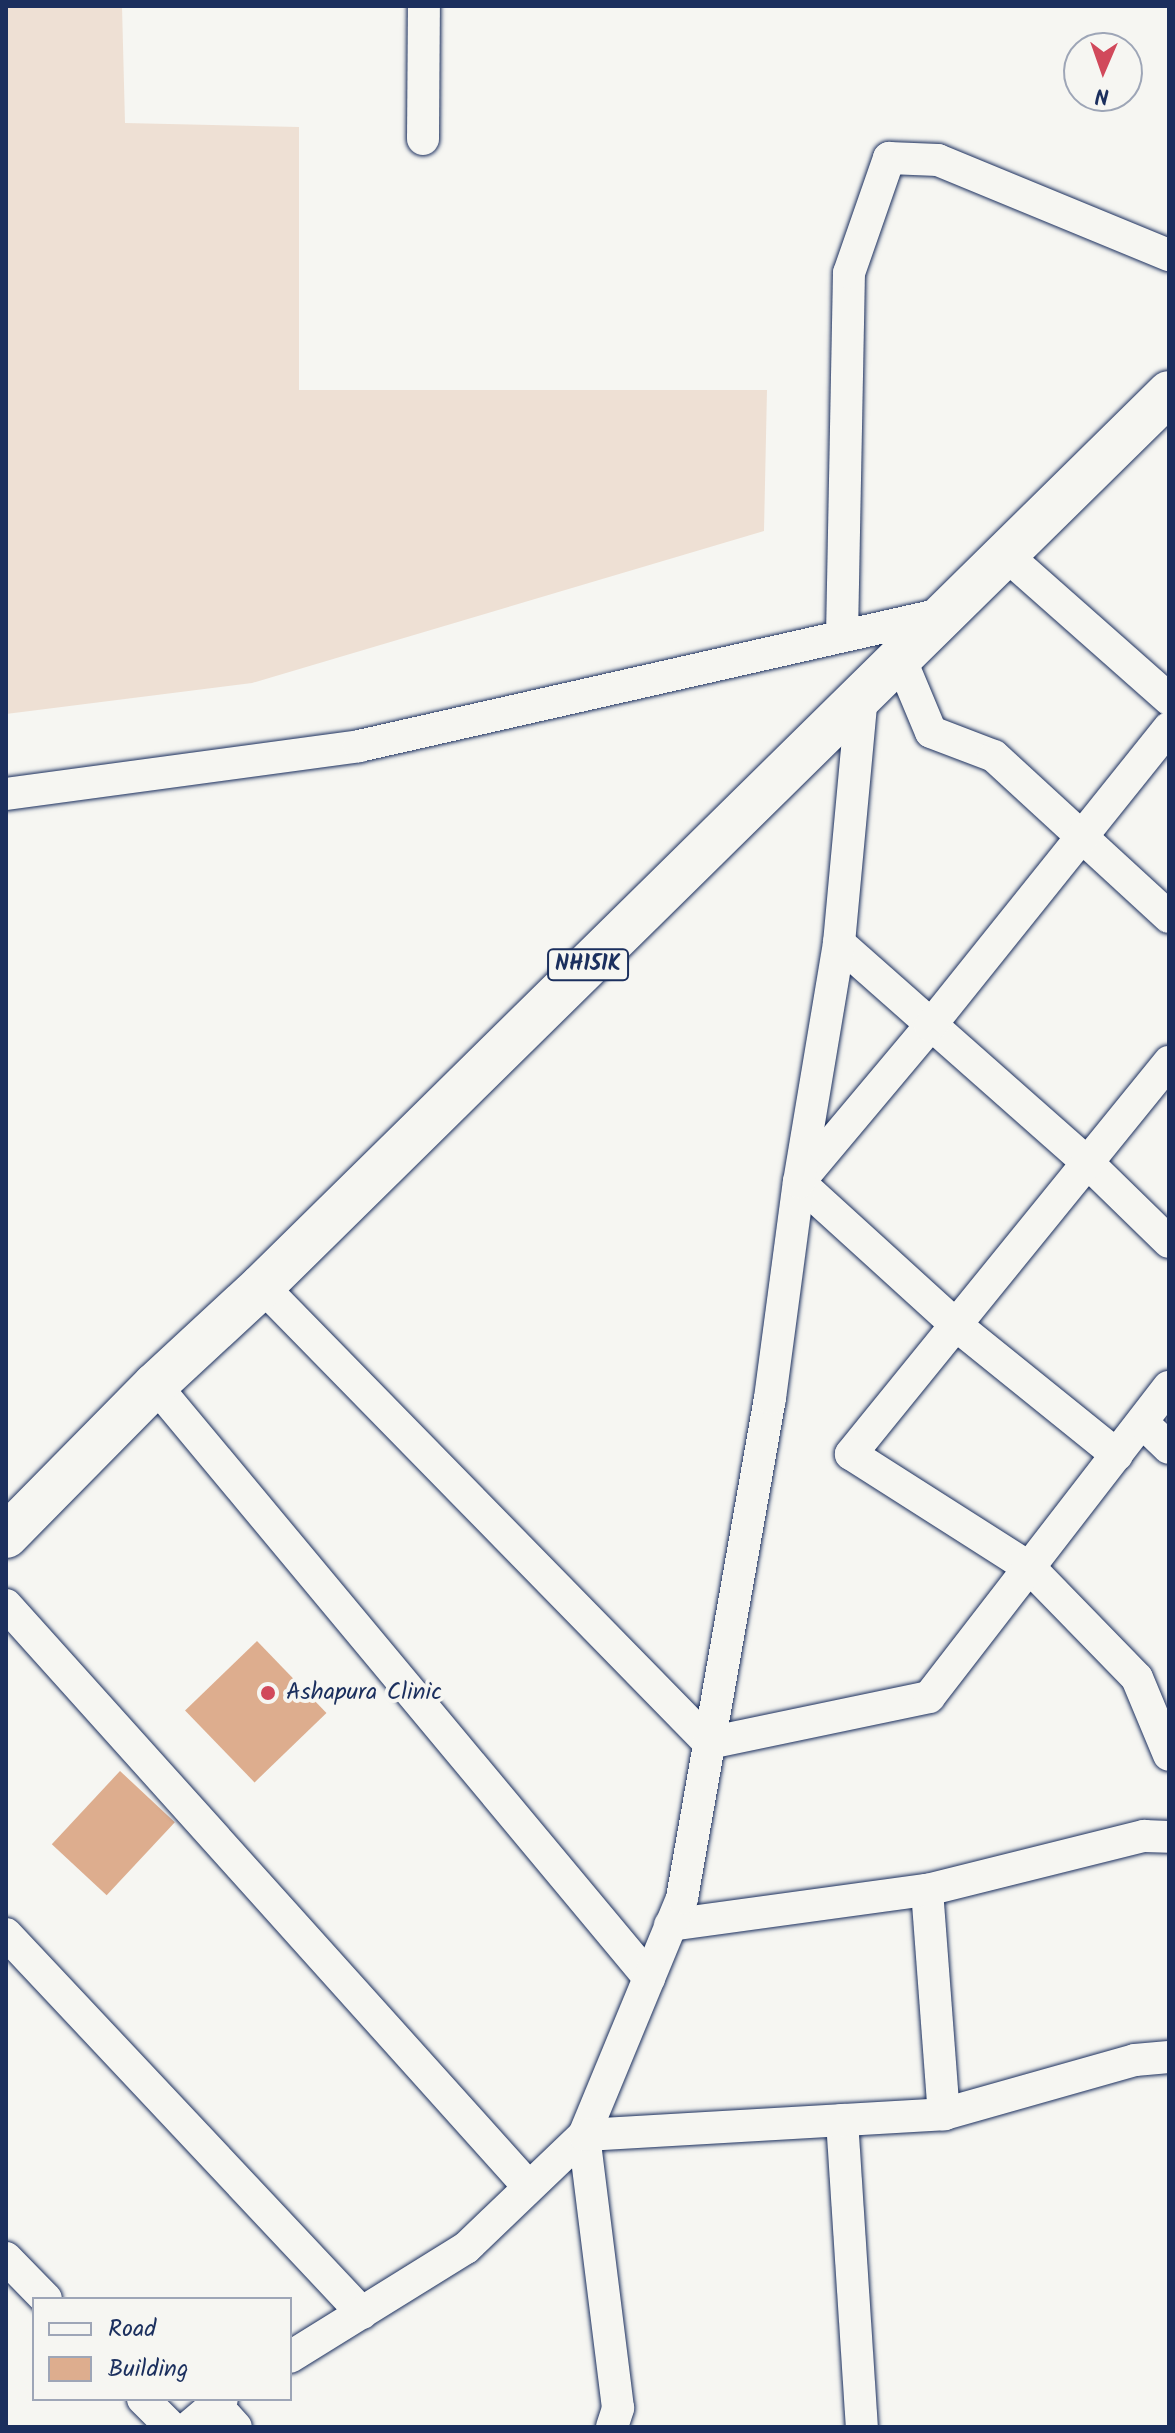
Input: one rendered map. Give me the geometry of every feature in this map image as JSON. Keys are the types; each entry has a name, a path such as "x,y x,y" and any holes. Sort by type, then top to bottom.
{"highway":[{"name":"NH151K","path":"6,1536 155,1385 262,1286 1005,554 1163,411"}],"street":[{"path":"423,139 424,6"},
{"path":"842,636 849,273 889,158 938,160 1169,255"},
{"path":"1005,554 1169,699"},
{"path":"6,794 359,746 946,613"},
{"path":"900,658 931,732 994,756 1169,917"},
{"path":"292,2356 466,2248 584,2135 682,1898 770,1398 799,1182 839,943 862,695"},
{"path":"799,1182 930,1026 1169,728"},
{"path":"839,943 1088,1163 1169,1242"},
{"path":"1169,1062 851,1454 1030,1568 1137,1678 1169,1755"},
{"path":"799,1182 956,1325 1117,1455"},
{"path":"262,1286 709,1743"},
{"path":"155,1385 649,1978"},
{"path":"709,1743 929,1697 1169,1387"},
{"path":"1142,1422 1169,1448"},
{"path":"6,1605 529,2187"},
{"path":"670,1925 927,1890 1144,1836 1169,1837"},
{"path":"927,1890 944,2114"},
{"path":"6,1934 362,2313"},
{"path":"584,2135 944,2114 1135,2060 1169,2057"},
{"path":"842,2120 862,2427"},
{"path":"584,2135 618,2408 612,2427"},
{"path":"6,2258 44,2297"},
{"path":"145,2401 171,2427"},
{"path":"189,2427 218,2401 236,2427"}],"shaded area":[{"path":"6,6 122,6 125,123 299,127 299,390 767,390 764,531 252,683 6,714"}],"building":[{"path":"257,1641 326,1713 255,1782 185,1710"},
{"path":"120,1771 175,1822 107,1895 52,1844"}],"place":[{"name":"Ashapura Clinic","path":"268,1693"}]}
